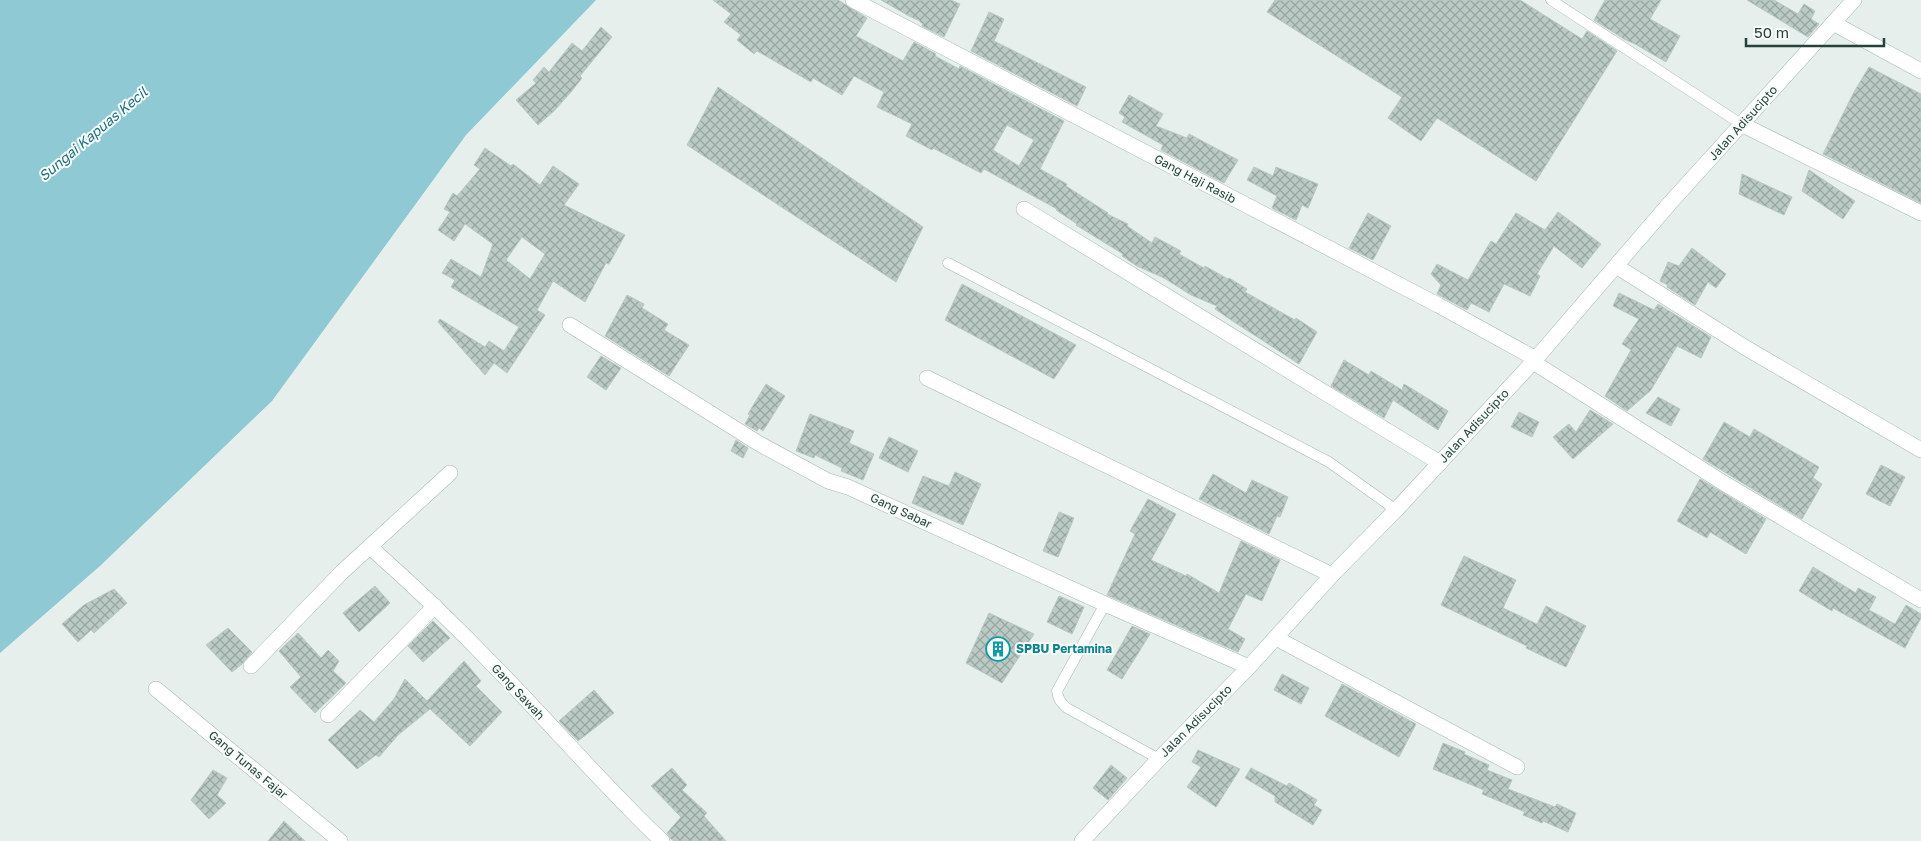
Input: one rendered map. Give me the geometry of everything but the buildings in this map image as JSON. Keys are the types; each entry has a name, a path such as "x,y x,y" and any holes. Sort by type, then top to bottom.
{"street":[{"name":"Gang Haji Rasib","path":"853,0 1438,305 1534,360 1722,482 1921,600"},
{"name":"Jalan Adisucipto","path":"1082,841 1158,759 1250,667 1332,575 1396,510 1534,360 1741,124 1854,0"},
{"path":"1833,23 1921,71"},
{"path":"1741,124 1921,213"},
{"path":"1024,209 1440,462"},
{"path":"1616,266 1746,348 1921,450"},
{"name":"Gang Sabar","path":"570,325 758,443 828,481 848,486 1105,604 1250,667"},
{"path":"927,378 1332,575"},
{"path":"251,666 342,572 450,473"},
{"name":"Gang Sawah","path":"370,547 435,606 497,669 624,806 662,841"},
{"path":"328,715 435,606"},
{"path":"1276,638 1517,768"},
{"name":"Gang Tunas Fajar","path":"156,689 340,841"}],"lane":[{"path":"1551,0 1741,124"},
{"path":"948,262 1329,462 1396,510"},
{"path":"1105,604 1057,691 1058,696 1062,704 1067,708 1158,759"}],"water":[{"name":"Sungai Kapuas Kecil","path":"0,0 596,0 466,135 272,401 100,566 0,653"}],"place":[{"name":"SPBU Pertamina","path":"998,649"}]}
